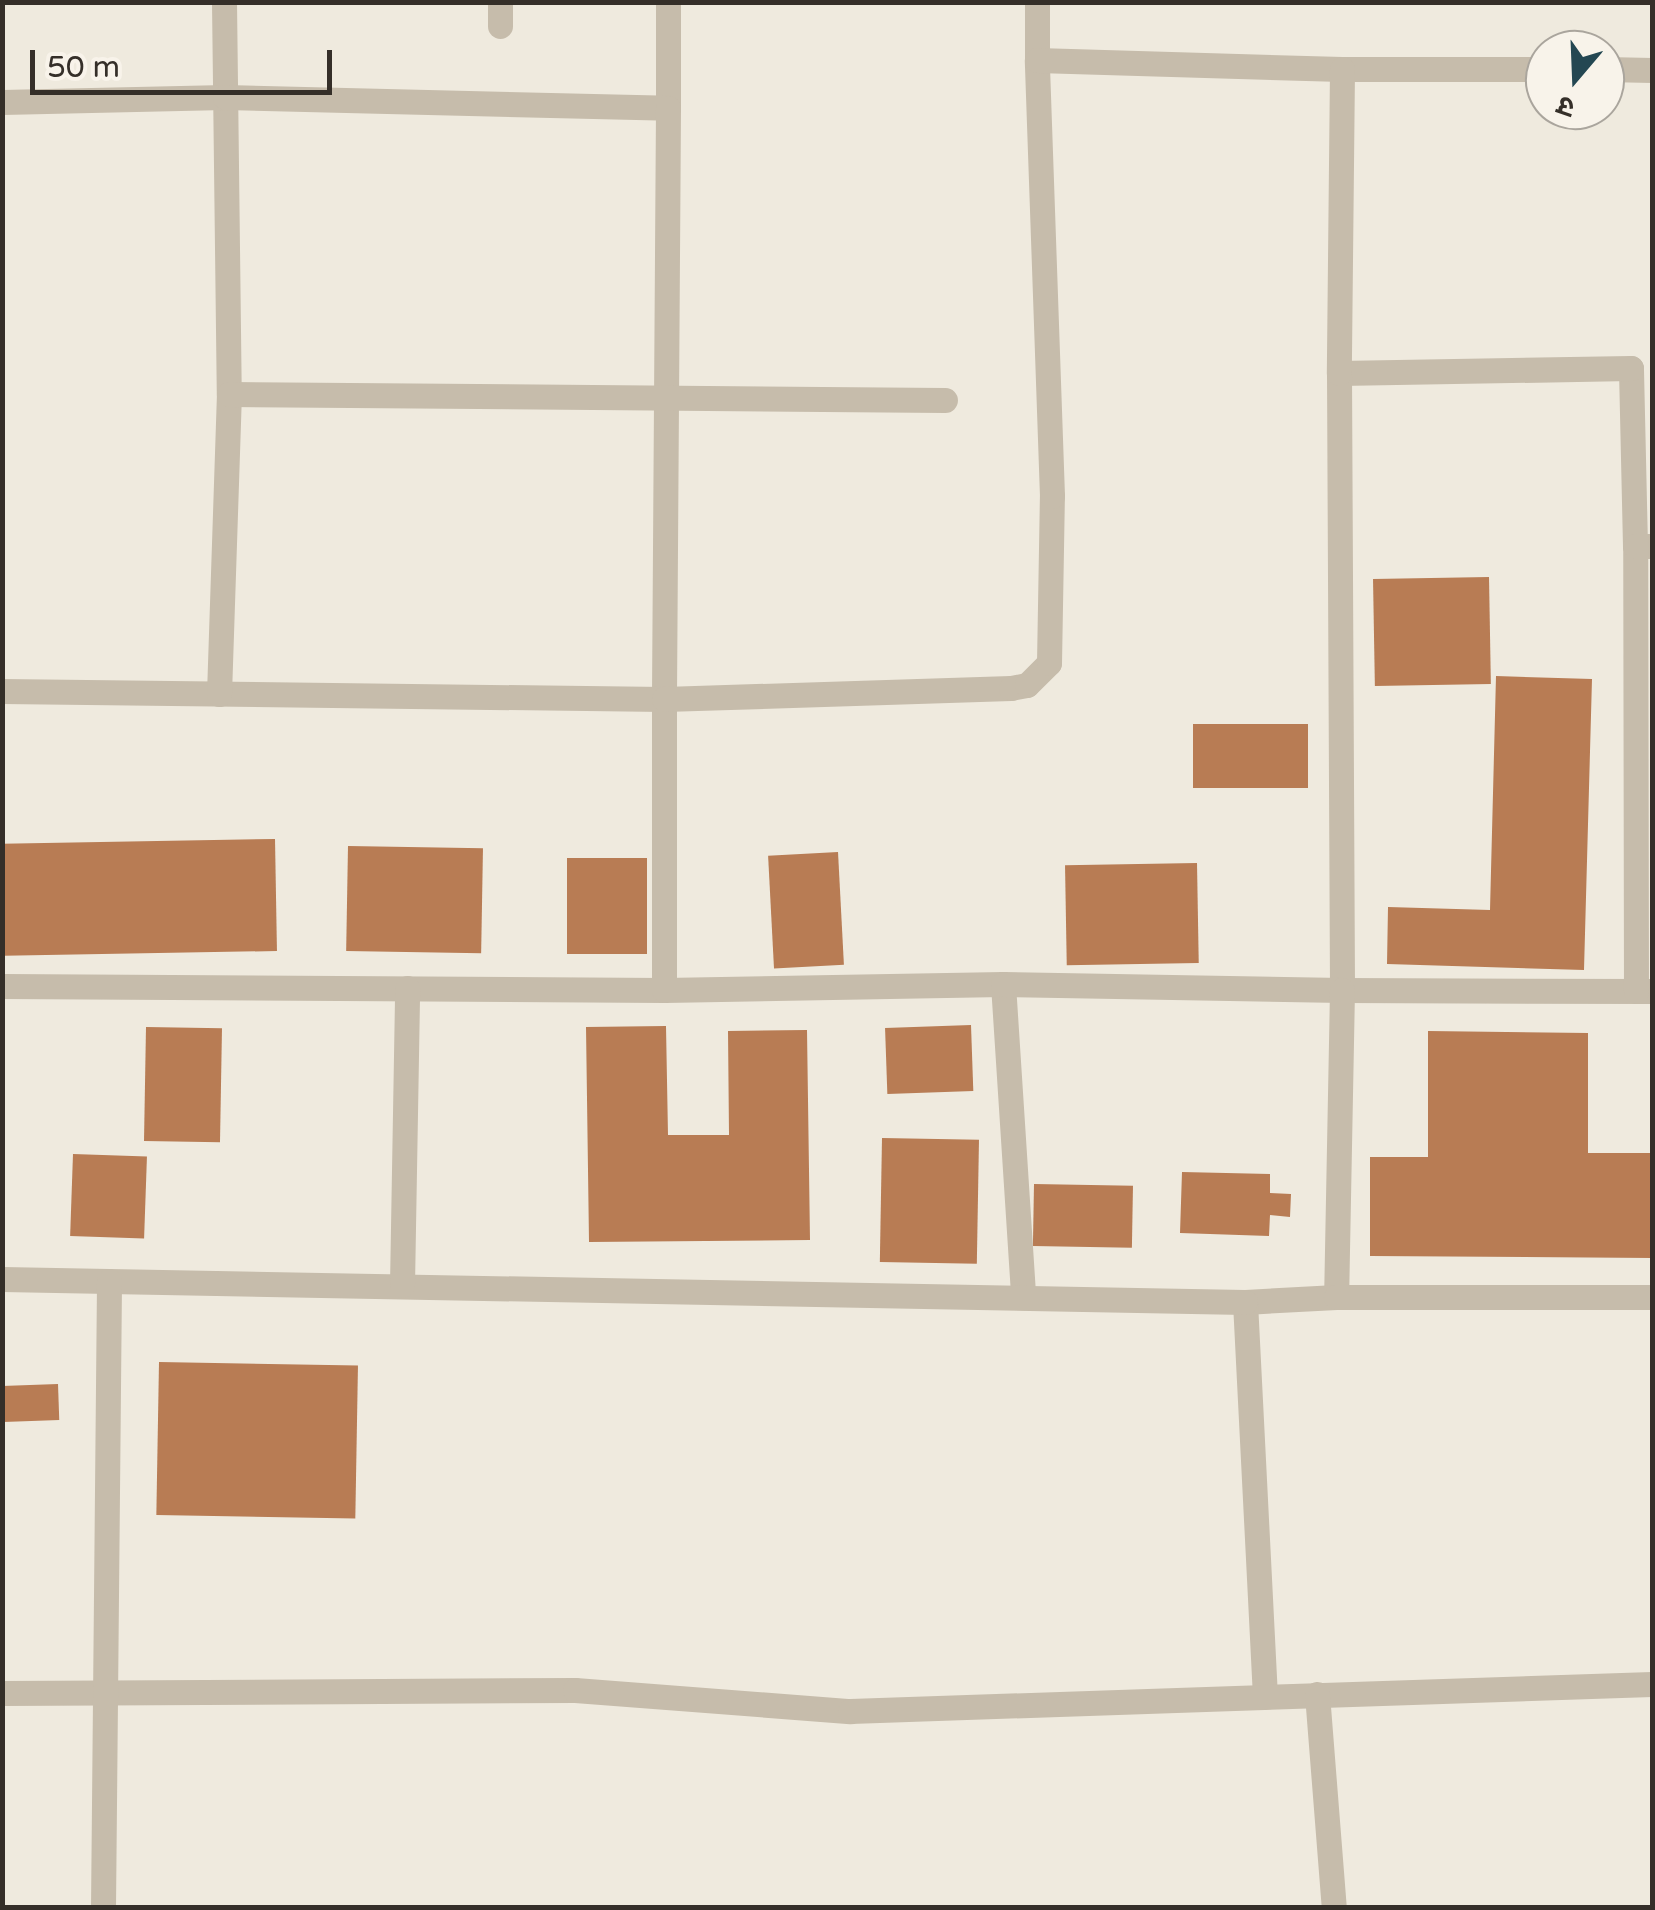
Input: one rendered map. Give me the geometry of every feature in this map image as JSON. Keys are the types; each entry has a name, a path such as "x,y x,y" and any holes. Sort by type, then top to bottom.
{"street":[{"path":"219,694 229,394 224,2"},
{"path":"664,990 668,2"},
{"path":"2,691 664,699 1028,685 1048,663 1052,496 1037,2"},
{"path":"1038,60 1342,69 1525,69"},
{"path":"1336,1297 1342,990 1342,69"},
{"path":"1625,69 1652,70"},
{"path":"2,102 226,97 668,108"},
{"path":"2,986 664,990 1003,984 1644,991 1642,368 1339,373"},
{"path":"229,394 944,400"},
{"path":"1003,984 1023,1297"},
{"path":"402,1285 408,988"},
{"path":"2,1279 1244,1302 1336,1297 1652,1296"},
{"path":"103,1908 109,1280"},
{"path":"1244,1302 1265,1696"},
{"path":"2,1693 104,1688 576,1690 850,1711 1652,1684"},
{"path":"1317,1694 1334,1908"}],"building":[{"path":"1489,577 1491,684 1375,686 1373,579"},
{"path":"1496,676 1592,679 1584,970 1387,964 1388,907 1490,910"},
{"path":"1193,724 1308,724 1308,788 1193,788"},
{"path":"275,839 277,951 4,956 2,844"},
{"path":"348,846 483,848 481,953 346,951"},
{"path":"838,852 844,965 774,969 768,856"},
{"path":"567,858 647,858 647,954 567,954"},
{"path":"1197,863 1199,963 1067,965 1065,865"},
{"path":"971,1025 973,1091 887,1094 885,1028"},
{"path":"666,1026 668,1135 729,1135 728,1031 807,1030 810,1240 589,1242 586,1027"},
{"path":"146,1027 222,1028 220,1142 144,1141"},
{"path":"1428,1031 1588,1033 1588,1153 1652,1153 1652,1258 1370,1256 1370,1157 1428,1157"},
{"path":"882,1138 979,1140 977,1264 880,1262"},
{"path":"73,1154 147,1157 144,1239 70,1236"},
{"path":"1182,1172 1270,1174 1270,1193 1291,1194 1290,1217 1270,1215 1269,1236 1180,1233"},
{"path":"1034,1184 1133,1186 1132,1248 1033,1246"},
{"path":"159,1362 358,1365 355,1518 156,1515"},
{"path":"58,1384 59,1420 3,1422 2,1386"}]}
